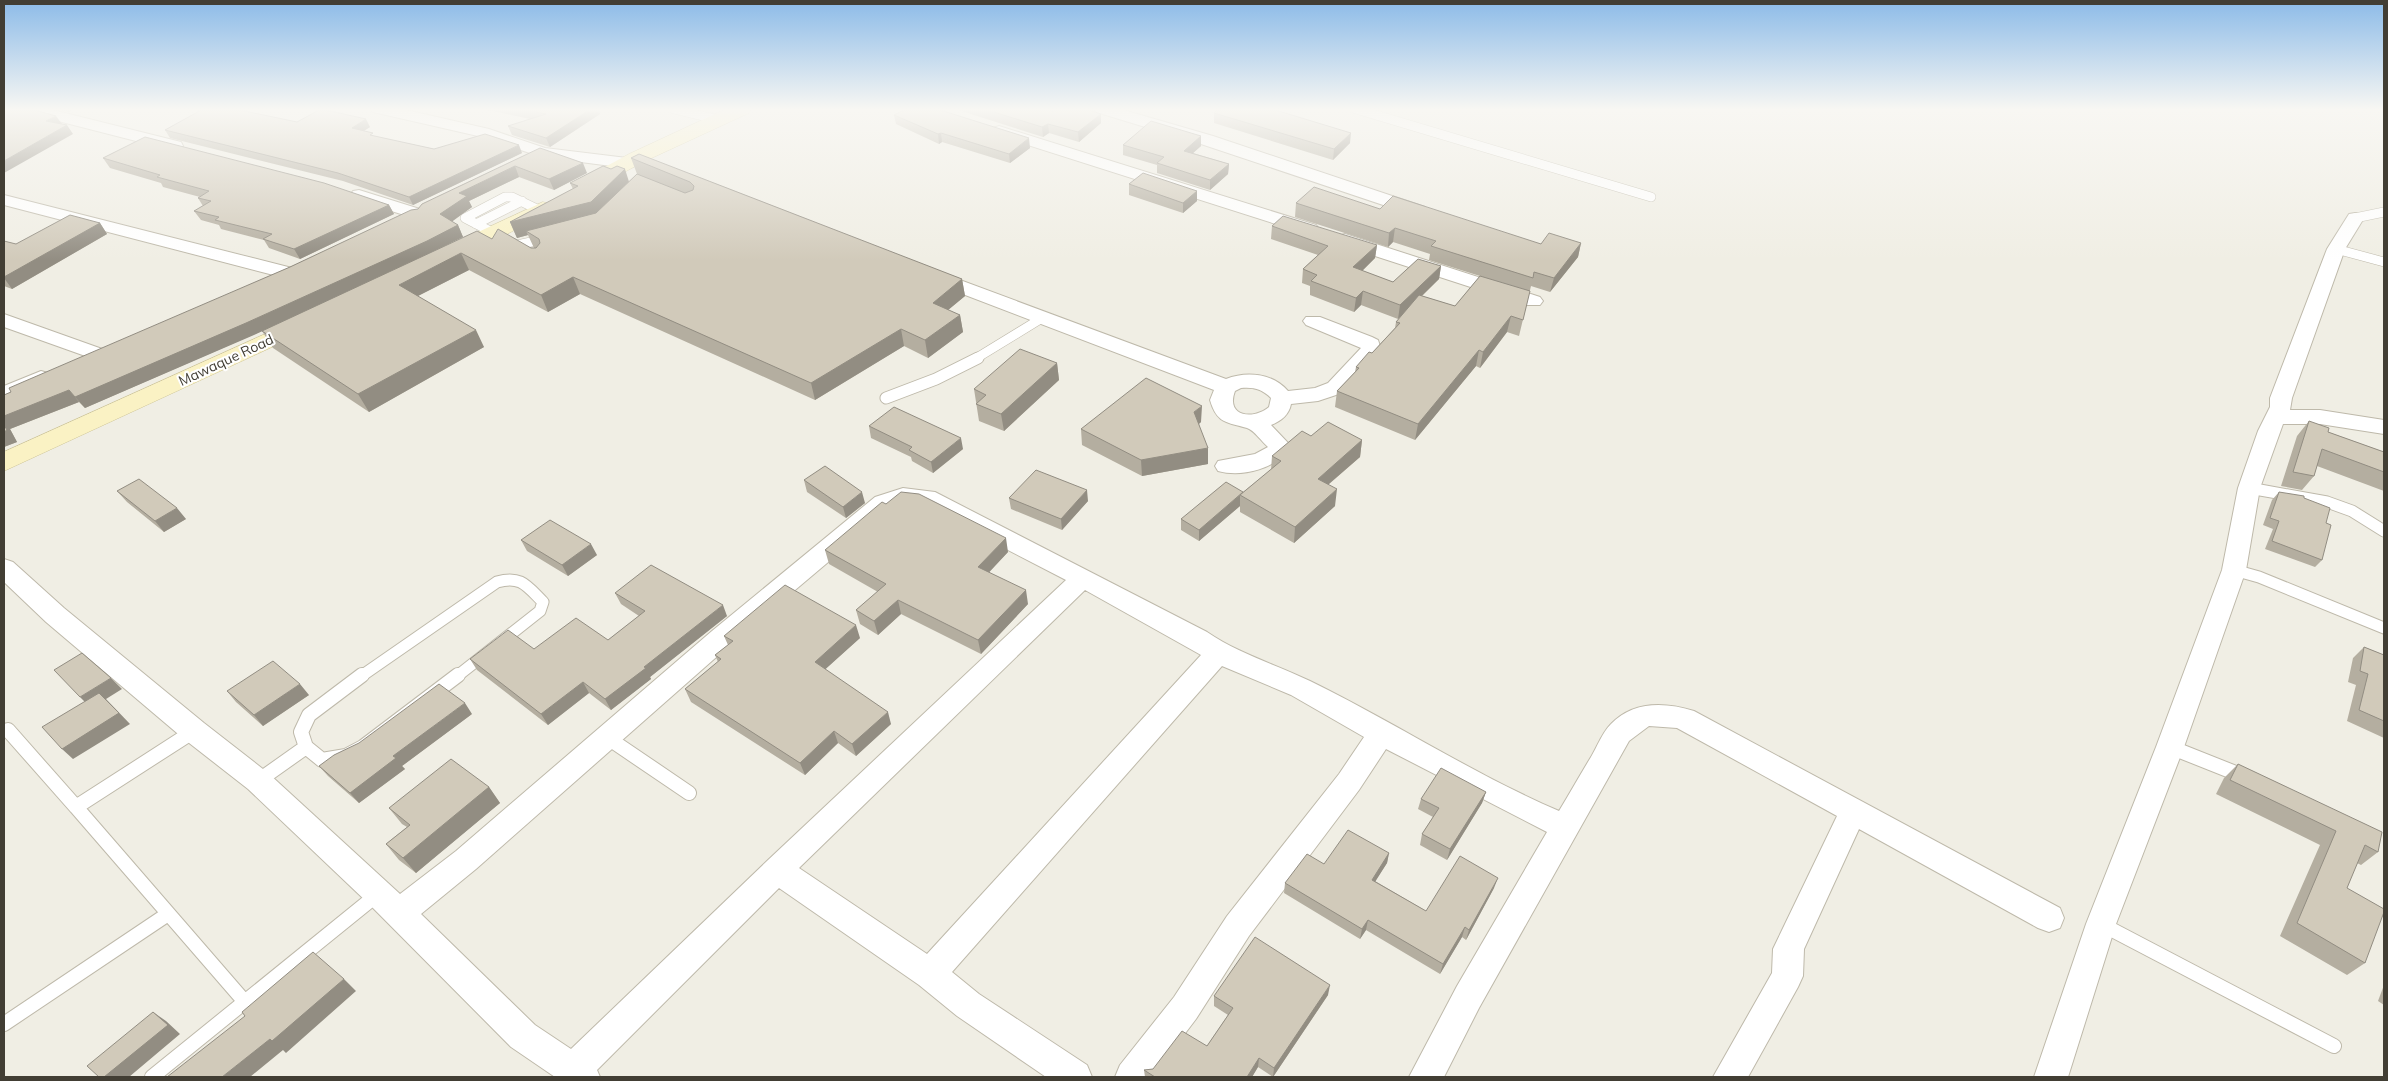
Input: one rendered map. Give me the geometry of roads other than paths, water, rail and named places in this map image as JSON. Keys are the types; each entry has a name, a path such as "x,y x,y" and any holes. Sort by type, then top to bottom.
{"main road":[{"path":"433,262 484,229 531,206 566,196 641,159"},
{"name":"Mawaque Road","path":"4,462 322,315"}],"street":[{"path":"515,165 527,159"},
{"path":"583,159 626,167 661,169"},
{"path":"1087,159 1533,301"},
{"path":"1265,159 1440,218"},
{"path":"345,190 417,214"},
{"path":"4,200 298,269 262,285"},
{"path":"391,226 435,205"},
{"path":"2052,1077 2101,924 2170,746 2234,570 2248,488 2275,416 2281,407 2281,398 2336,249 2355,218"},
{"path":"915,268 1226,387"},
{"path":"4,320 108,351 4,394"},
{"path":"1282,398 1318,394 1335,388 1371,349 1371,344 1365,340 1314,321"},
{"path":"1238,382 1259,382 1276,389 1282,398 1280,411 1274,416 1255,422 1244,421 1226,414 1220,407 1219,400 1226,387 1238,382"},
{"path":"2275,416 2320,417 2384,427"},
{"path":"1226,466 1264,460 1275,454 1280,446 1255,422"},
{"path":"398,914 466,860 722,638 884,503 903,496 927,498 1198,639 1218,653 1300,688 1380,733 1532,812 1564,826"},
{"path":"4,568 56,615 194,732 258,781 379,893 398,914 523,1036 578,1073 777,870 1083,578"},
{"path":"930,974 1218,653"},
{"path":"1426,1077 1564,826 1619,733 1631,721 1664,713 1684,718 2049,918"},
{"path":"1132,1077 1185,1008 1238,926 1349,782 1380,733"},
{"path":"1730,1077 1787,976 1789,949 1853,812"},
{"path":"777,870 930,974 968,1005 1075,1077"}],"lane":[{"path":"1525,159 1651,197"},
{"path":"531,206 505,197 465,218 533,254"},
{"path":"2355,218 2384,212"},
{"path":"517,245 558,236"},
{"path":"2336,249 2384,262"},
{"path":"886,398 945,375 979,357 1042,318"},
{"path":"2248,488 2327,502 2352,511 2384,531"},
{"path":"2234,570 2259,577 2384,628"},
{"path":"507,579 520,580 543,602 540,611 531,620 362,747 346,756 322,760 306,747 301,732 309,715 335,694 497,582 507,579"},
{"path":"8,730 245,1002"},
{"path":"76,807 194,732"},
{"path":"608,738 689,793"},
{"path":"2170,746 2253,780"},
{"path":"258,781 306,747"},
{"path":"152,1077 379,893"},
{"path":"4,1024 168,914"},
{"path":"2101,924 2334,1046"}]}
